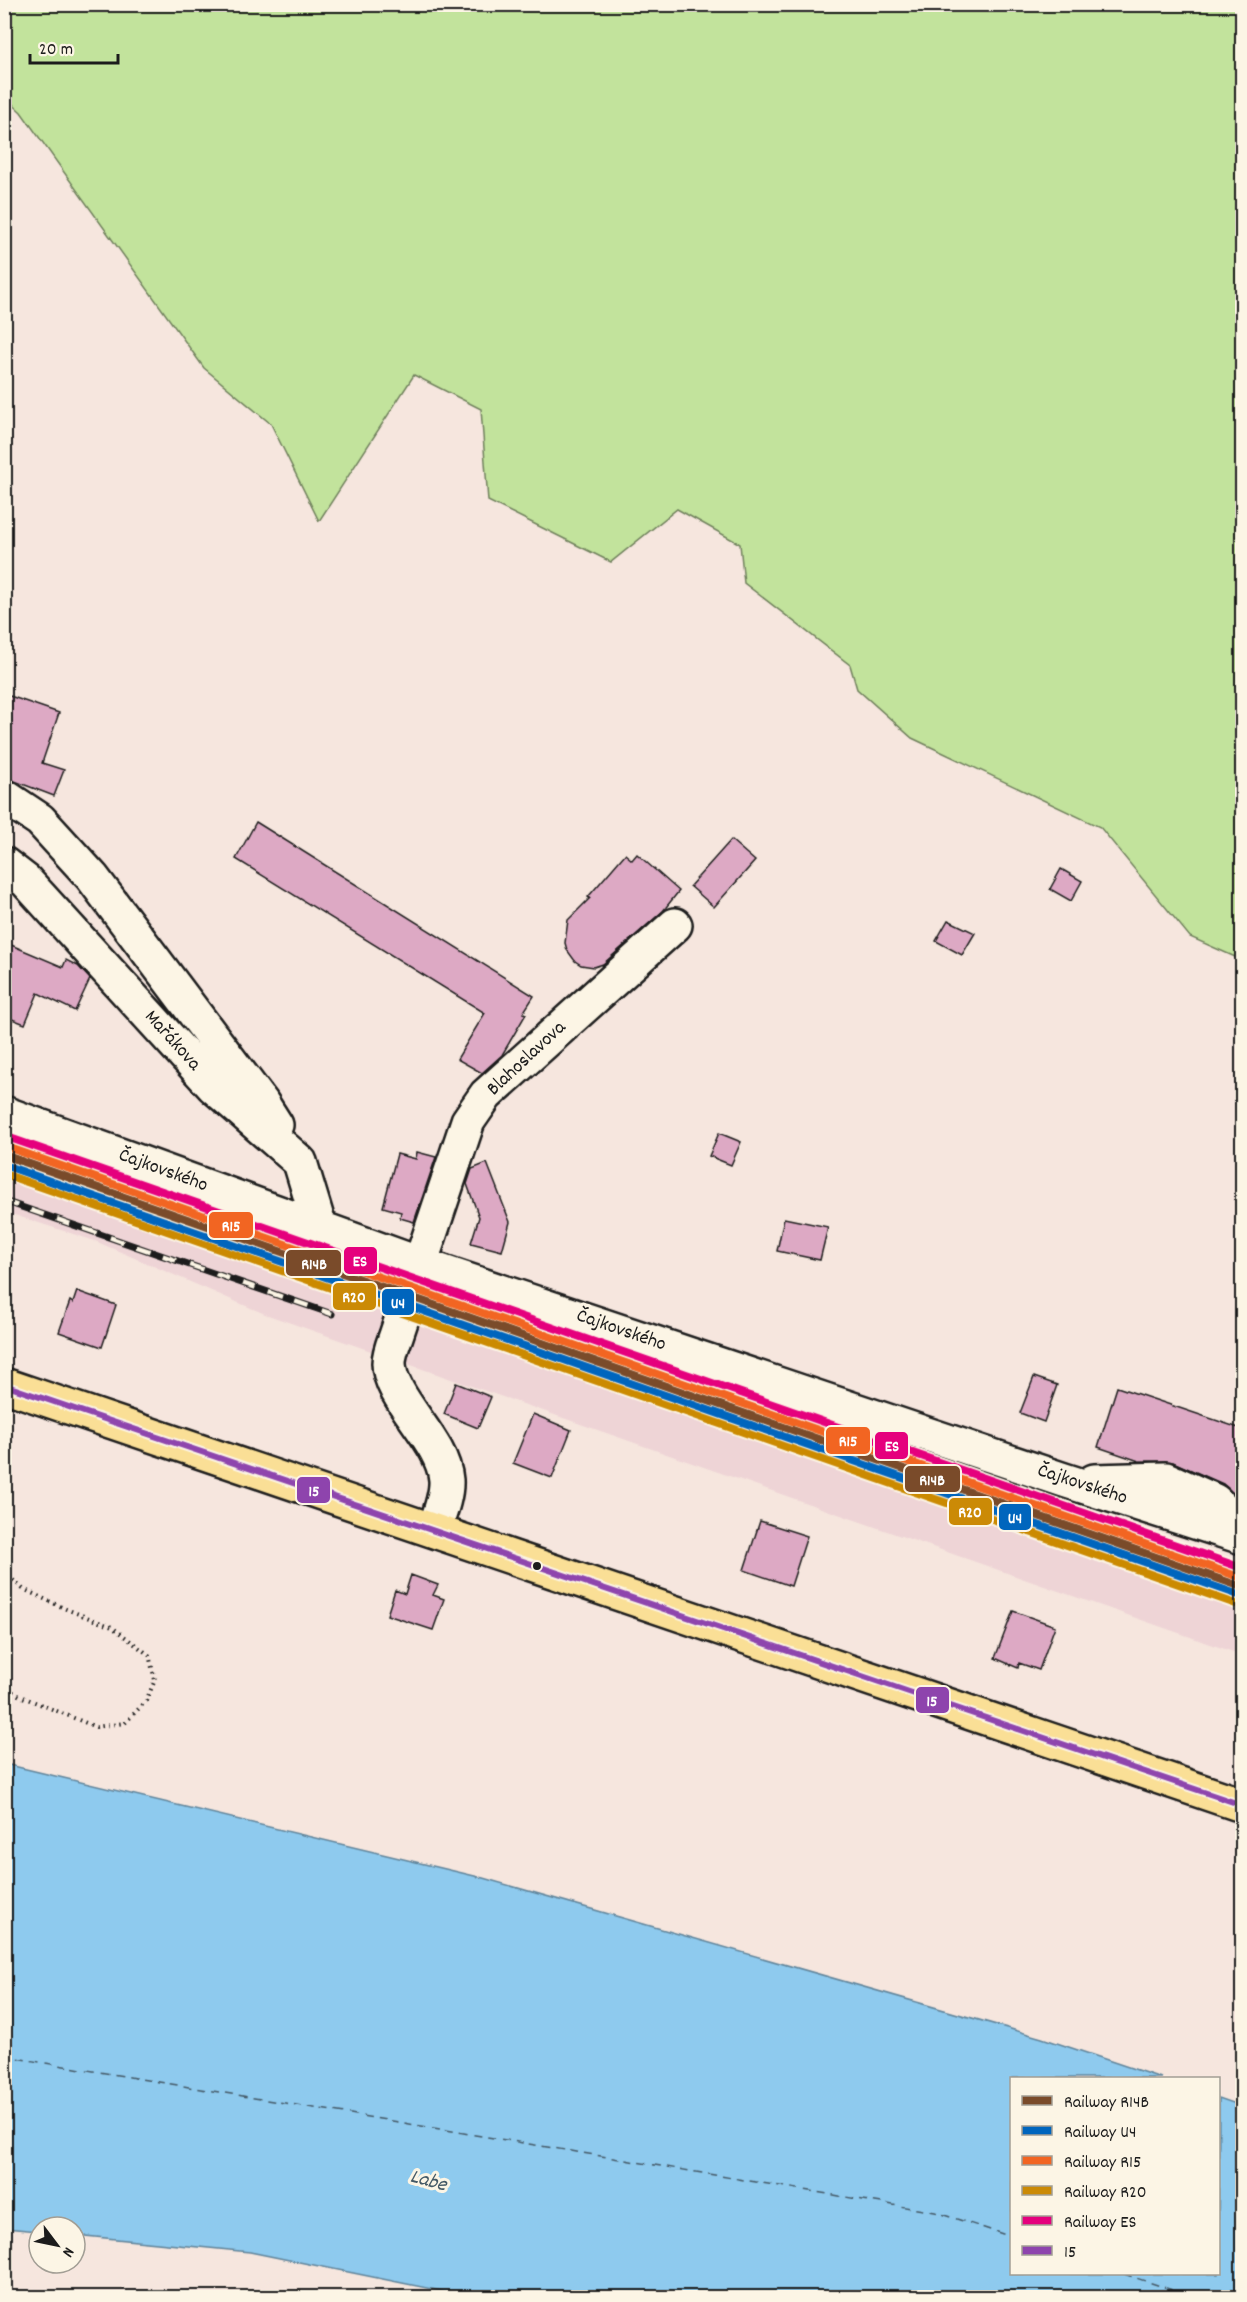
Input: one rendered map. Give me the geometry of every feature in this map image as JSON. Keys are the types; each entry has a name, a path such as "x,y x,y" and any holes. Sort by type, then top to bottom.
{"main road":[{"path":"4,1384 1242,1805"}],"street":[{"path":"4,796 40,820 92,877 262,1103 300,1162 320,1227"},
{"name":"Mařákova","path":"4,864 26,881 213,1086 300,1162"},
{"name":"Blahoslavova","path":"434,1530 446,1481 443,1467 437,1453 393,1382 389,1362 468,1121 486,1095 675,925"},
{"name":"Čajkovského","path":"4,1113 421,1264 1070,1482 1242,1537"},
{"path":"1070,1482 1166,1479 1215,1501 1242,1530"}],"path":[{"path":"4,1572 23,1589 112,1627 149,1655 155,1680 146,1701 125,1723 96,1726 20,1696 4,1687"}],"shaded area":[{"path":"5,1130 1242,1562 1242,1655 265,1314 95,1241 5,1212"}],"green space":[{"path":"5,4 1242,5 1242,960 1190,937 1100,827 912,738 857,689 850,665 744,583 740,544 677,509 611,562 488,501 481,409 414,375 319,521 271,424 204,368 21,112 5,97"}],"water":[{"name":"Labe","path":"5,1764 483,1878 1042,2038 1158,2077 1010,2077 1010,2275 1220,2275 1220,2098 1242,2106 1242,2297 471,2297 250,2252 87,2236 87,2215 27,2215 27,2230 5,2228"}],"building":[{"path":"4,694 59,713 42,763 64,770 54,796 4,777"},
{"path":"256,822 534,996 502,1055 482,1073 457,1059 485,1013 236,859"},
{"path":"731,840 755,861 714,907 690,886"},
{"path":"625,854 632,860 637,854 679,891 663,911 603,964 594,967 581,965 567,950 565,943 568,920 590,898 588,897"},
{"path":"1061,869 1082,881 1071,901 1050,889"},
{"path":"948,920 975,933 962,955 936,941"},
{"path":"4,942 63,967 66,960 78,966 90,979 75,1011 38,993 25,1024 4,1016"},
{"path":"719,1133 741,1142 731,1165 709,1156"},
{"path":"417,1152 436,1157 414,1222 400,1218 401,1212 383,1207 397,1154 416,1159"},
{"path":"487,1163 510,1222 502,1251 471,1243 479,1217 467,1184 472,1169"},
{"path":"784,1218 828,1227 820,1260 777,1251"},
{"path":"77,1291 116,1305 102,1347 59,1332 70,1301 73,1303"},
{"path":"1034,1377 1057,1385 1044,1422 1020,1413"},
{"path":"456,1383 491,1397 478,1428 444,1414"},
{"path":"1117,1387 1242,1429 1242,1496 1233,1493 1223,1484 1173,1462 1139,1461 1098,1447"},
{"path":"533,1414 571,1430 552,1478 513,1463"},
{"path":"760,1521 807,1536 791,1586 744,1570"},
{"path":"411,1575 438,1585 433,1595 444,1599 433,1630 387,1615 395,1590 405,1594"},
{"path":"1013,1611 1055,1626 1039,1670 1019,1663 1018,1668 995,1658"}],"ferry route":[{"path":"4,2056 935,2212 1010,2236"},
{"path":"1127,2275 1197,2298"}],"railway":[{"path":"4,1201 332,1314"}],"rail line":[{"name":"ES","path":"10,1138 1242,1568"},
{"name":"R15","path":"7,1147 1242,1578"},
{"name":"R14B","path":"4,1155 1242,1587"},
{"name":"U4","path":"4,1165 1239,1595"},
{"name":"R20","path":"4,1174 1236,1604"}],"transit line":[{"name":"15","path":"4,1385 1242,1805"}]}
